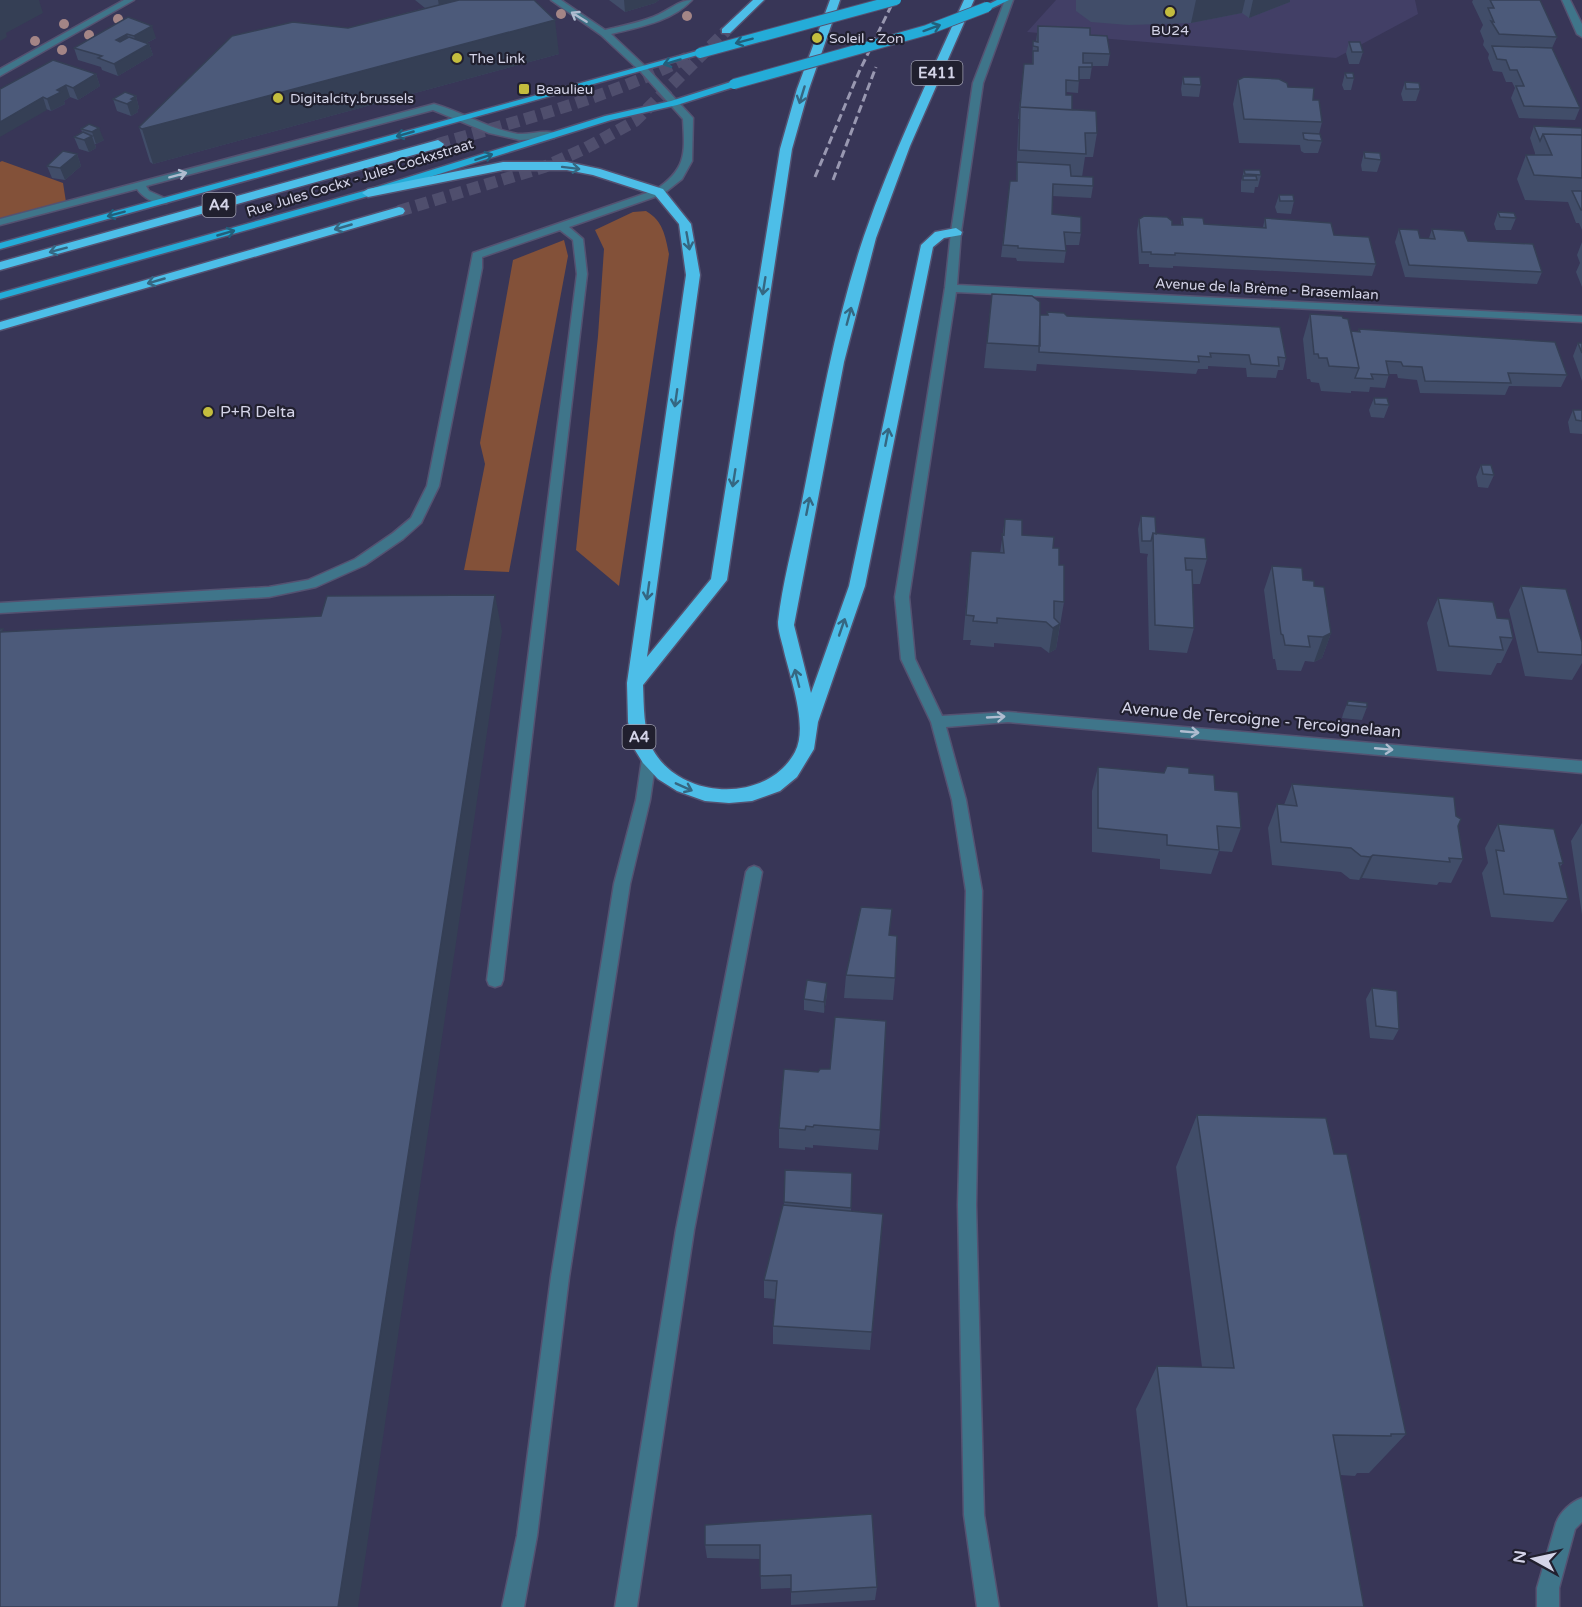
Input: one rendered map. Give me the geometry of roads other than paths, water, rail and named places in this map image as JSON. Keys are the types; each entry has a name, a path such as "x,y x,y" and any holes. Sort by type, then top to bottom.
{"highway":[{"path":"726,31 759,0"},
{"path":"635,683 719,580 786,149 803,89 835,0"},
{"name":"E411","path":"904,146 969,0"},
{"name":"A4","path":"0,266 438,144"},
{"name":"A4","path":"659,192 685,224 693,275 635,683 637,727 639,738 649,759 675,784 697,793 719,797 742,796 763,790 793,771 804,753 809,722 786,625 837,362 870,238 904,146"},
{"path":"368,193 503,165 567,166 602,173 659,192"},
{"path":"0,326 399,211"},
{"path":"809,722 856,586 927,245 940,235 956,232"}],"main road":[{"name":"Rue Jules Cockx - Jules Cockxstraat","path":"0,246 896,0"},
{"name":"Rue Jules Cockx - Jules Cockxstraat","path":"0,296 368,193 608,118 674,103 927,30 1007,0"}],"street":[{"path":"0,73 130,0"},
{"path":"2,607 269,592 311,584 360,562 398,536 416,520 433,486 477,268 477,255 659,192 674,183 687,169 688,118 644,70 604,33 555,0"},
{"path":"604,33 660,19 675,12 688,0"},
{"path":"988,1607 974,1515 968,1229 974,891 959,800 938,722 908,659 902,597 951,288 956,232 978,83 1007,0"},
{"path":"1566,0 1582,34"},
{"name":"Rue Jules Cockx - Jules Cockxstraat","path":"0,222 142,189 434,107 492,131 519,136 554,135"},
{"path":"137,208 142,189 163,201"},
{"path":"495,980 582,274 578,239 563,227"},
{"name":"Avenue de la Brème - Brasemlaan","path":"951,288 1582,319"},
{"name":"Avenue de Tercoigne - Tercoignelaan","path":"938,722 1008,717 1582,767"},
{"path":"513,1607 527,1536 560,1277 622,884 643,800 649,759"},
{"path":"626,1607 686,1230 754,872"},
{"path":"1548,1607 1548,1588 1566,1523 1582,1508"}],"tunnel":[{"path":"399,211 544,167 586,148 635,121 726,31"},
{"path":"438,144 599,95 662,70 692,55"}],"railway":[{"path":"815,177 859,72 894,0"},
{"path":"833,180 876,67"}],"place":[{"name":"BU24","path":"1170,12"},
{"name":"Soleil - Zon","path":"817,38"},
{"name":"The Link","path":"457,58"},
{"name":"Beaulieu","path":"524,89"},
{"name":"Digitalcity.brussels","path":"278,98"},
{"name":"P+R Delta","path":"208,412"}]}
